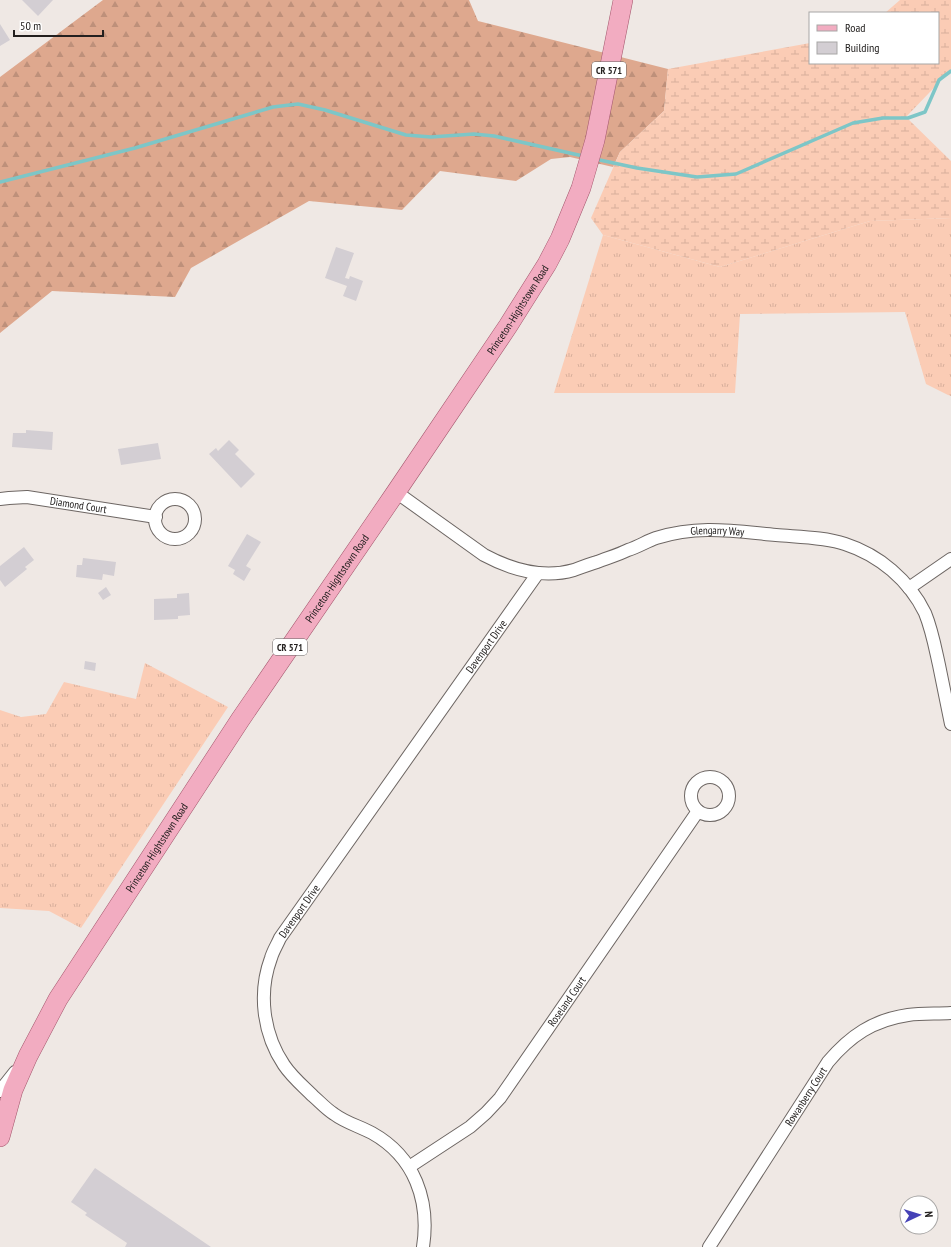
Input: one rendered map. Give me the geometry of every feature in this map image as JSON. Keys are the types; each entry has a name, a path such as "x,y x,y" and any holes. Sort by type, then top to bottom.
{"main road":[{"name":"Princeton-Hightstown Road","path":"0,1137 13,1090 28,1056 58,999 244,714 517,312 560,239 581,188 595,140 623,0"}],"street":[{"name":"Glengarry Way","path":"396,492 484,555 500,564 518,570 538,573 556,573 573,570 627,551 654,539 675,533 697,530 718,530 834,541 862,551 880,561 896,574 909,588 924,613 932,634 951,724"},
{"name":"Diamond Court","path":"0,499 27,497 156,517"},
{"path":"909,588 951,559"},
{"name":"Davenport Drive","path":"423,1247 425,1215 422,1198 417,1182 409,1167 400,1155 387,1143 372,1133 346,1122 333,1114 296,1080 284,1066 275,1050 268,1032 263,996 265,977 271,957 280,938 538,573"},
{"name":"Roseland Court","path":"409,1167 470,1127 500,1098 698,811"},
{"name":"Rowanberry Court","path":"709,1247 828,1062 840,1048 854,1036 871,1026 890,1019 909,1015 951,1013"},
{"path":"0,1091 28,1056"}],"green space":[{"path":"103,0 469,0 478,21 668,69 664,111 620,152 613,167 570,157 551,159 516,181 440,171 402,210 309,201 191,268 175,297 52,291 0,333 0,77"},
{"path":"900,0 951,0 951,70 906,117 951,161 951,218 870,221 720,267 603,235 591,218 620,152 664,111 668,69 809,43 809,64 939,64 939,12 886,12"},
{"path":"951,218 951,396 926,384 905,312 740,314 735,393 554,393 603,235 720,267 870,221"},
{"path":"145,663 228,707 81,928 49,911 0,908 0,710 21,717 46,714 64,682 136,699"}],"building":[{"path":"22,0 53,0 38,16"},
{"path":"0,24 10,40 0,46"},
{"path":"336,247 354,253 345,278 349,279 350,276 363,281 356,301 343,296 347,286 325,278"},
{"path":"26,430 53,432 52,450 12,447 13,433 26,433"},
{"path":"229,440 239,450 235,454 255,474 241,488 209,454 216,448 218,451"},
{"path":"158,443 161,459 121,465 118,449"},
{"path":"247,534 261,542 246,566 251,569 244,581 233,574 235,570 228,566"},
{"path":"24,547 34,560 25,567 27,569 5,587 0,580 0,566"},
{"path":"83,558 116,562 114,576 103,574 102,580 76,577 77,565 82,565"},
{"path":"106,587 111,595 103,600 98,593"},
{"path":"189,593 190,615 178,616 178,619 154,620 154,599 177,598 177,594"},
{"path":"85,661 96,663 95,671 84,669"},
{"path":"95,1168 211,1247 125,1247 127,1243 85,1215 87,1213 71,1202"}],"waterway":[{"path":"595,159 637,168 697,177 736,174 853,123 883,118 908,118 925,112 939,80 951,71"},
{"path":"0,182 135,148 273,107 298,104 325,110 406,135 431,137 474,134 494,136 583,156"}]}
